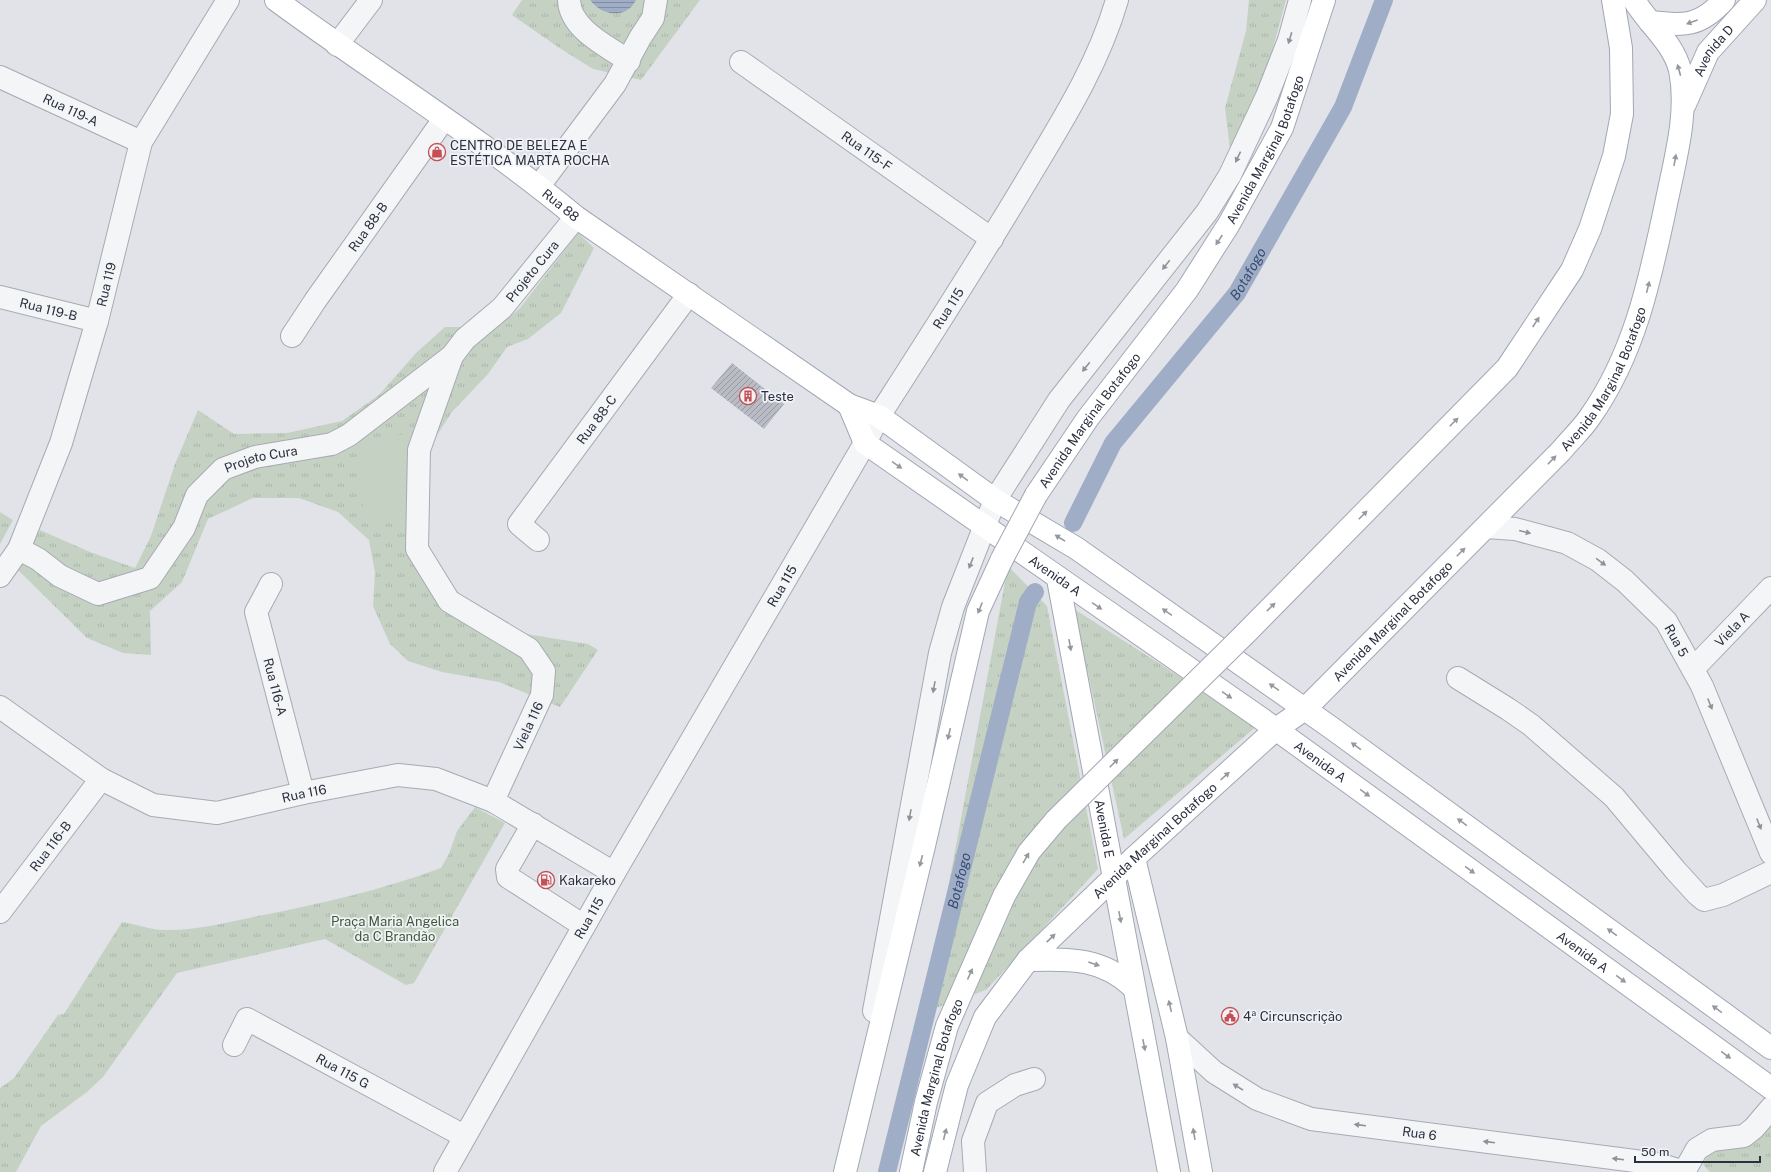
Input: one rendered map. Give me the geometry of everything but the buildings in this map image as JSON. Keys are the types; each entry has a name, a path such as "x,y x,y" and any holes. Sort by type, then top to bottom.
{"main road":[{"name":"Rua 88","path":"276,0 337,45 539,186 576,217 848,404 879,416"},
{"name":"Avenida Marginal Botafogo","path":"845,1172 924,846 978,611 1002,559 1036,495 1088,418 1187,290 1229,224 1282,128 1324,0"},
{"name":"Avenida Marginal Botafogo","path":"911,1172 926,1102 946,1026 1004,896 1029,852 1056,820 1244,635 1507,368 1572,270 1590,230 1614,156 1622,114 1621,48 1613,0"},
{"name":"Avenida Marginal Botafogo","path":"935,1172 958,1085 985,1017 1028,960 1134,858 1276,730 1306,709 1570,440 1590,418 1611,384 1643,307 1673,171 1683,108 1682,86 1679,69 1672,50 1634,0"},
{"name":"Avenida D","path":"1650,22 1681,25 1691,23 1717,8 1724,0"},
{"name":"Avenida D","path":"1683,108 1708,52 1755,0"},
{"path":"848,404 865,443"},
{"path":"879,416 995,500 1060,537 1306,709 1771,1048"},
{"name":"Avenida A","path":"865,443 1276,730 1771,1088"},
{"name":"Avenida E","path":"1058,579 1133,987 1169,1172"},
{"name":"Avenida E","path":"1134,858 1177,1038 1201,1172"},
{"path":"1028,960 1064,959 1091,963 1120,975 1133,987"}],"street":[{"name":"Rua 119","path":"0,576 19,549 61,443 97,321 141,142 228,0"},
{"path":"337,45 371,0"},
{"path":"568,0 569,11 589,34 629,61"},
{"path":"539,186 615,84 629,61 640,38 653,18 656,0"},
{"name":"Rua 115","path":"445,1172 614,873 865,443 879,416 992,239 1094,63 1117,0"},
{"name":"Avenida Marginal Botafogo","path":"845,1172 940,653 953,607 995,500 1059,400 1207,212 1230,175 1267,96 1289,40 1300,0"},
{"name":"Rua 115-F","path":"742,62 992,239"},
{"name":"Rua 119-A","path":"0,77 141,142"},
{"name":"Rua 88-B","path":"292,336 315,301 444,119"},
{"name":"Projeto Cura","path":"19,549 38,559 60,576 98,594 150,578 184,528 197,495 223,469 255,457 332,444 349,435 452,356 465,339 502,308 576,217"},
{"name":"Rua 88-C","path":"538,540 519,524 689,294"},
{"name":"Rua 119-B","path":"0,297 97,321"},
{"name":"Projeto Cura","path":"449,601 417,549 419,450 452,356"},
{"name":"Rua 5","path":"1486,527 1515,530 1567,543 1598,560 1625,581 1666,621 1702,686 1771,853"},
{"name":"Rua 116-A","path":"271,584 256,612 303,793"},
{"name":"Viela A","path":"1693,669 1771,588"},
{"name":"Viela 116","path":"449,601 529,649 544,671 542,696 493,800"},
{"path":"1458,678 1508,709 1531,726 1614,797 1676,871 1704,900 1723,895 1771,872"},
{"name":"Rua 116","path":"0,708 101,779 153,805 217,813 303,793 398,775 436,779 493,800 614,873"},
{"name":"Rua 116-B","path":"0,912 101,779"},
{"path":"532,824 507,869 508,877 584,926"},
{"name":"Rua 115 G","path":"234,1045 247,1019 464,1136"},
{"name":"Rua 6","path":"1177,1038 1214,1072 1257,1099 1311,1119 1658,1164 1684,1172"},
{"path":"975,1172 973,1141 987,1104 1015,1085 1034,1078"},
{"path":"1684,1172 1697,1149 1712,1140 1744,1136 1754,1128 1771,1108"}],"green space":[{"path":"522,0 700,0 641,80 593,69 558,47 512,15"},
{"path":"1249,0 1286,0 1271,55 1252,105 1230,149 1225,108 1246,31"},
{"path":"578,233 594,248 561,313 528,339 507,347 488,374 452,412 428,449 426,563 484,616 514,632 588,644 598,650 560,707 499,682 442,672 408,661 390,644 373,606 375,573 369,540 338,512 299,498 253,498 208,519 182,582 150,611 151,655 123,653 87,638 17,569 40,530 90,552 135,568 151,536 175,464 198,410 234,434 287,433 342,421 379,395 416,353 445,327 497,327 520,308"},
{"path":"414,433 420,518 364,523 358,439"},
{"path":"0,512 13,520 0,544"},
{"path":"1008,566 1047,606 1098,869 986,990 925,1012"},
{"path":"1074,609 1257,726 1124,839"},
{"name":"Praça Maria Angelica da C Brandão","path":"475,807 505,823 414,983 406,985 325,939 177,973 103,1077 87,1092 41,1126 16,1172 0,1172 0,1088 14,1078 58,1015 64,1014 122,922 159,930 199,928 304,907 374,890 419,876 441,868 449,854 457,831"},
{"path":"1771,1119 1771,1172 1710,1172 1703,1165 1709,1152"}],"water":[{"path":"590,0 636,0 626,11 614,14 601,10"}],"waterway":[{"name":"Botafogo","path":"1073,523 1113,443 1237,293 1343,107 1384,0"},
{"name":"Botafogo","path":"887,1172 1028,602 1035,592"}],"place":[{"name":"CENTRO DE BELEZA E ESTÉTICA MARTA ROCHA","path":"437,152"},
{"name":"Teste","path":"748,396"},
{"name":"Kakareko","path":"546,880"},
{"name":"4ª Circunscrição","path":"1230,1016"}]}
